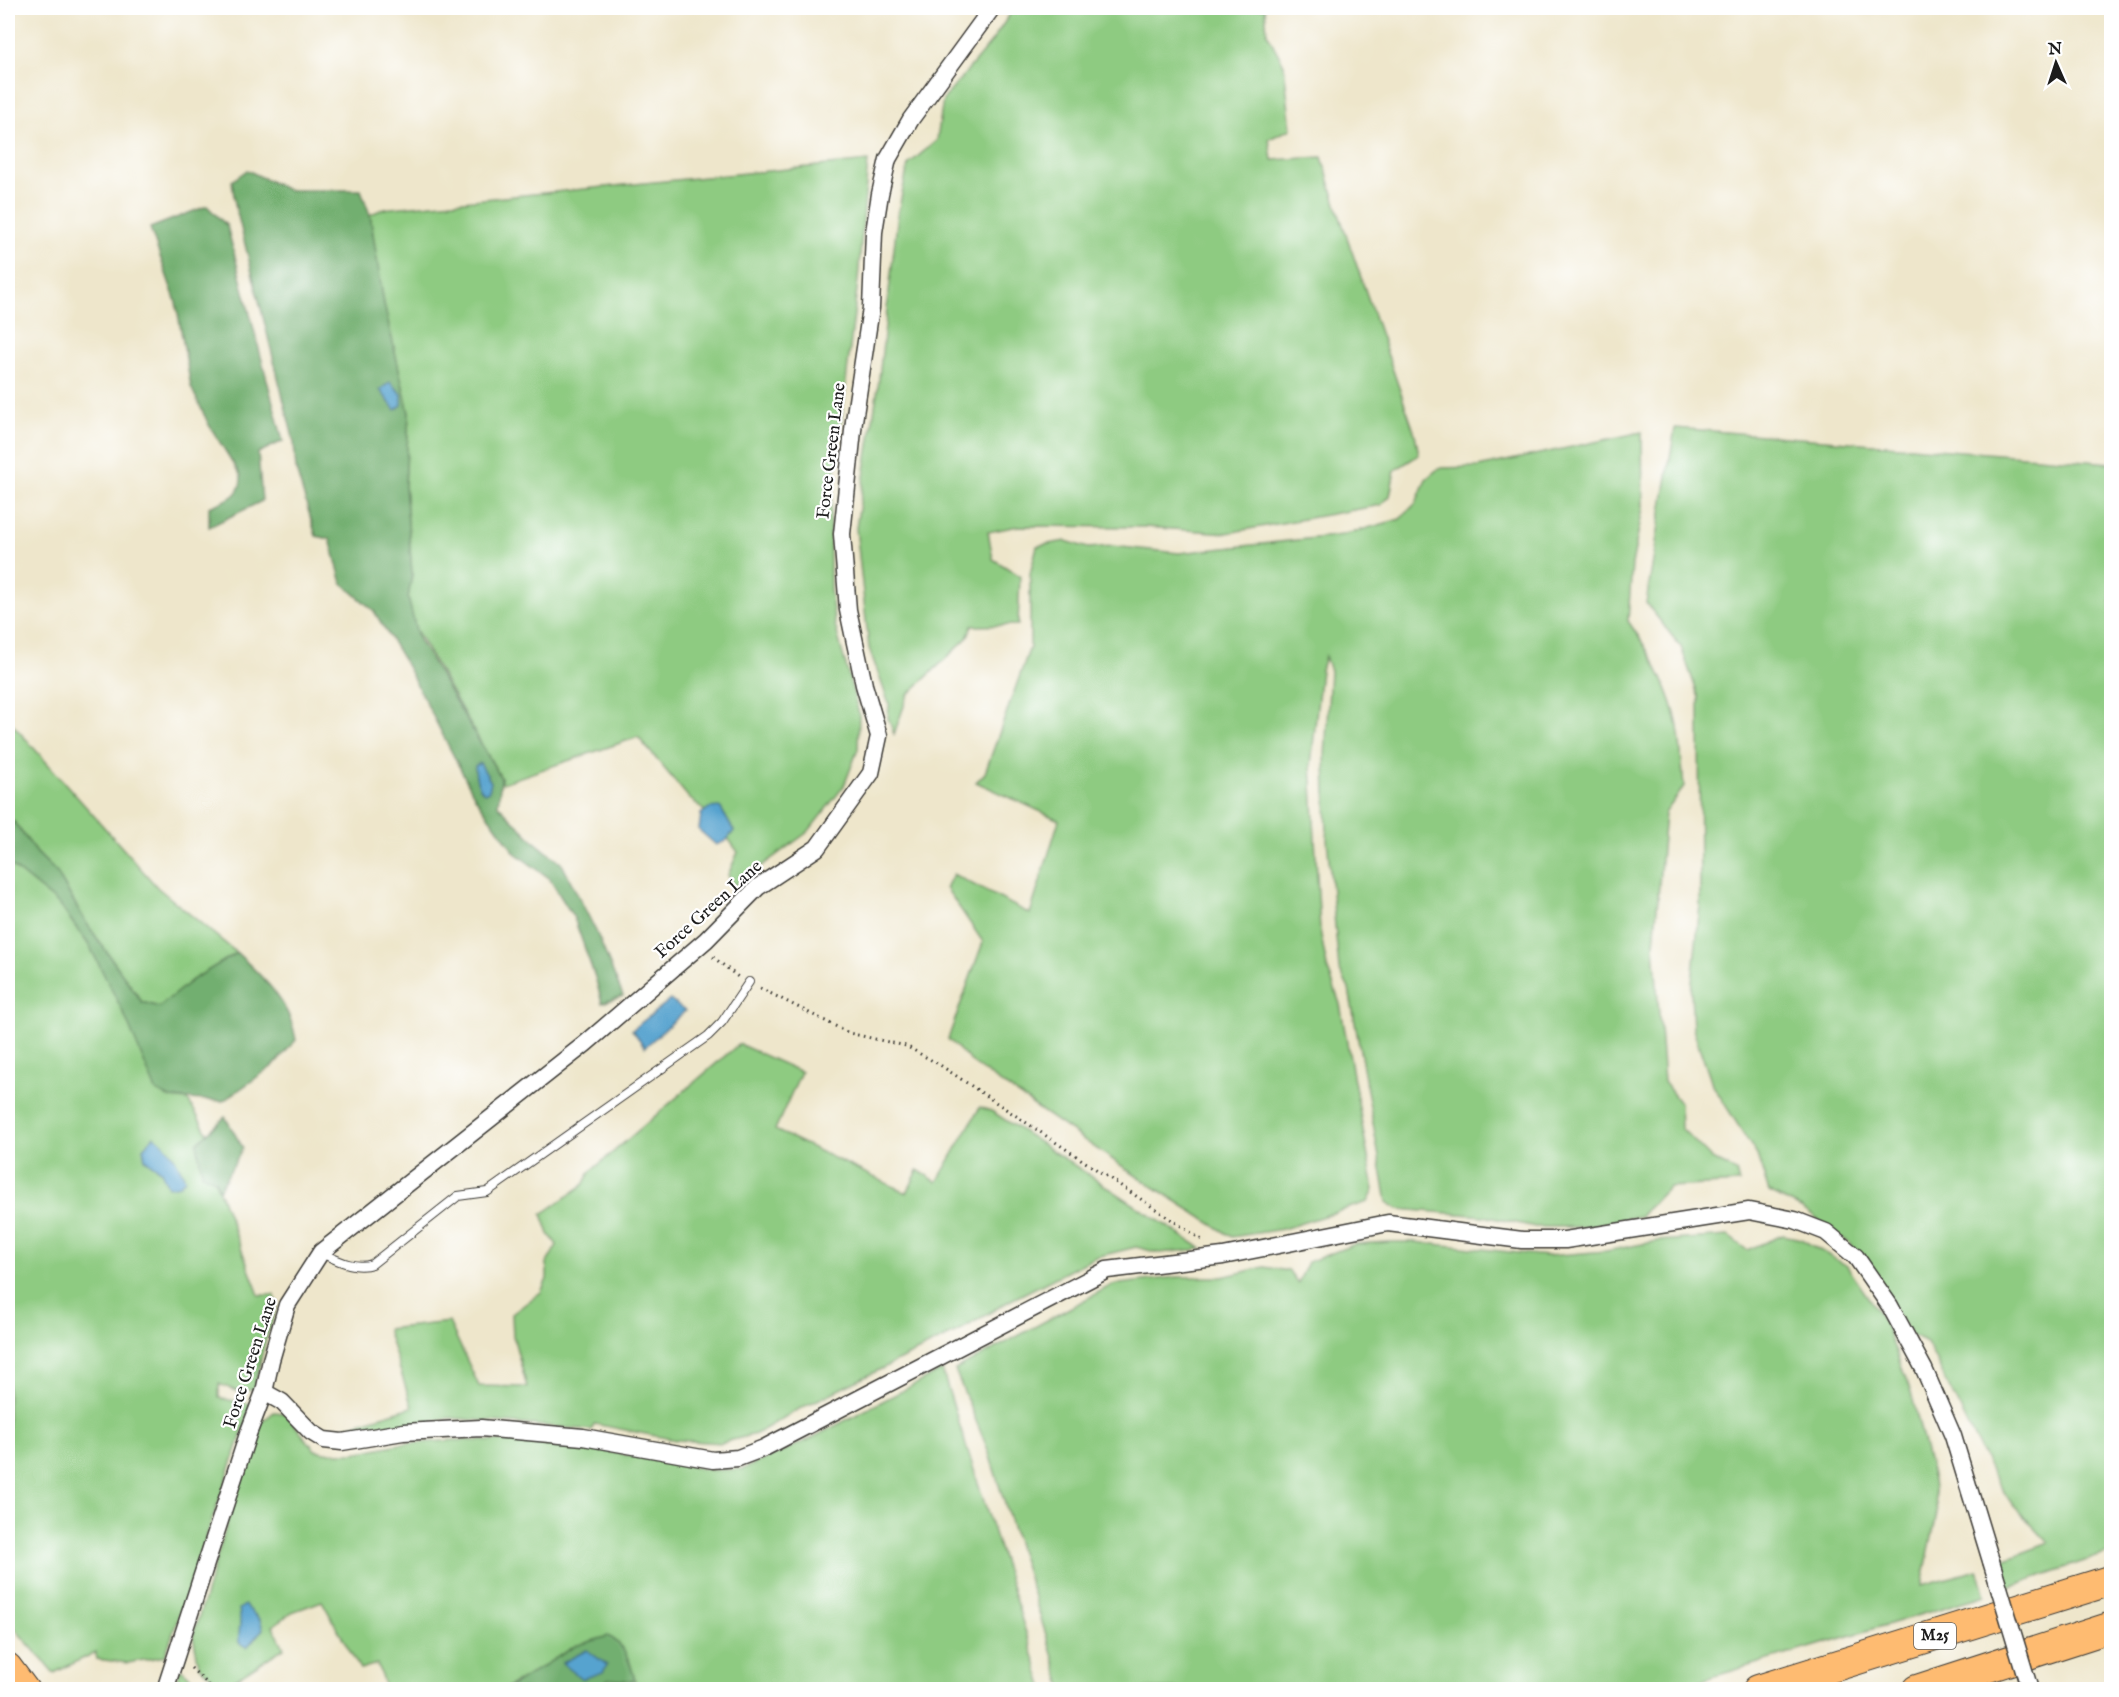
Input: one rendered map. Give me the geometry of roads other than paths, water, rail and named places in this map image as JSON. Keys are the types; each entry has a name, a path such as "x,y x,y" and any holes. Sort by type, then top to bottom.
{"highway":[{"name":"M25","path":"1758,1689 2112,1580"},
{"name":"M25","path":"1917,1689 2112,1628"}],"main road":[{"path":"8,1666 26,1689"}],"street":[{"name":"Force Green Lane","path":"165,1689 248,1434 264,1392 287,1305 321,1252 566,1059 699,945 758,887 817,848 871,773 879,736 850,622 842,534 854,421 871,308 874,232 879,194 888,159 911,118 992,8"},
{"path":"264,1392 282,1402 311,1432 324,1440 342,1442 403,1432 481,1428 584,1437 713,1460 738,1458 764,1448 1107,1270 1223,1256 1388,1223 1522,1239 1565,1240 1749,1211 1778,1216 1826,1232 1856,1257 1890,1306 1924,1369 1953,1436 2030,1689"}],"lane":[{"path":"321,1252 345,1263 364,1267 372,1264 458,1196 487,1192 708,1036 722,1022 749,982"}],"water":[{"path":"390,382 402,394 402,405 395,410 380,390"},
{"path":"480,763 491,782 489,791 484,793 475,774 475,766"},
{"path":"720,807 734,831 726,841 716,845 699,830 701,814 709,808"},
{"path":"670,1000 685,1011 645,1047 632,1030"},
{"path":"154,1136 169,1150 179,1166 185,1179 180,1185 168,1187 161,1171 145,1159 143,1148"},
{"path":"245,1605 260,1620 263,1629 247,1647 239,1643 239,1609"},
{"path":"587,1650 607,1665 603,1672 582,1679 562,1663"}]}
